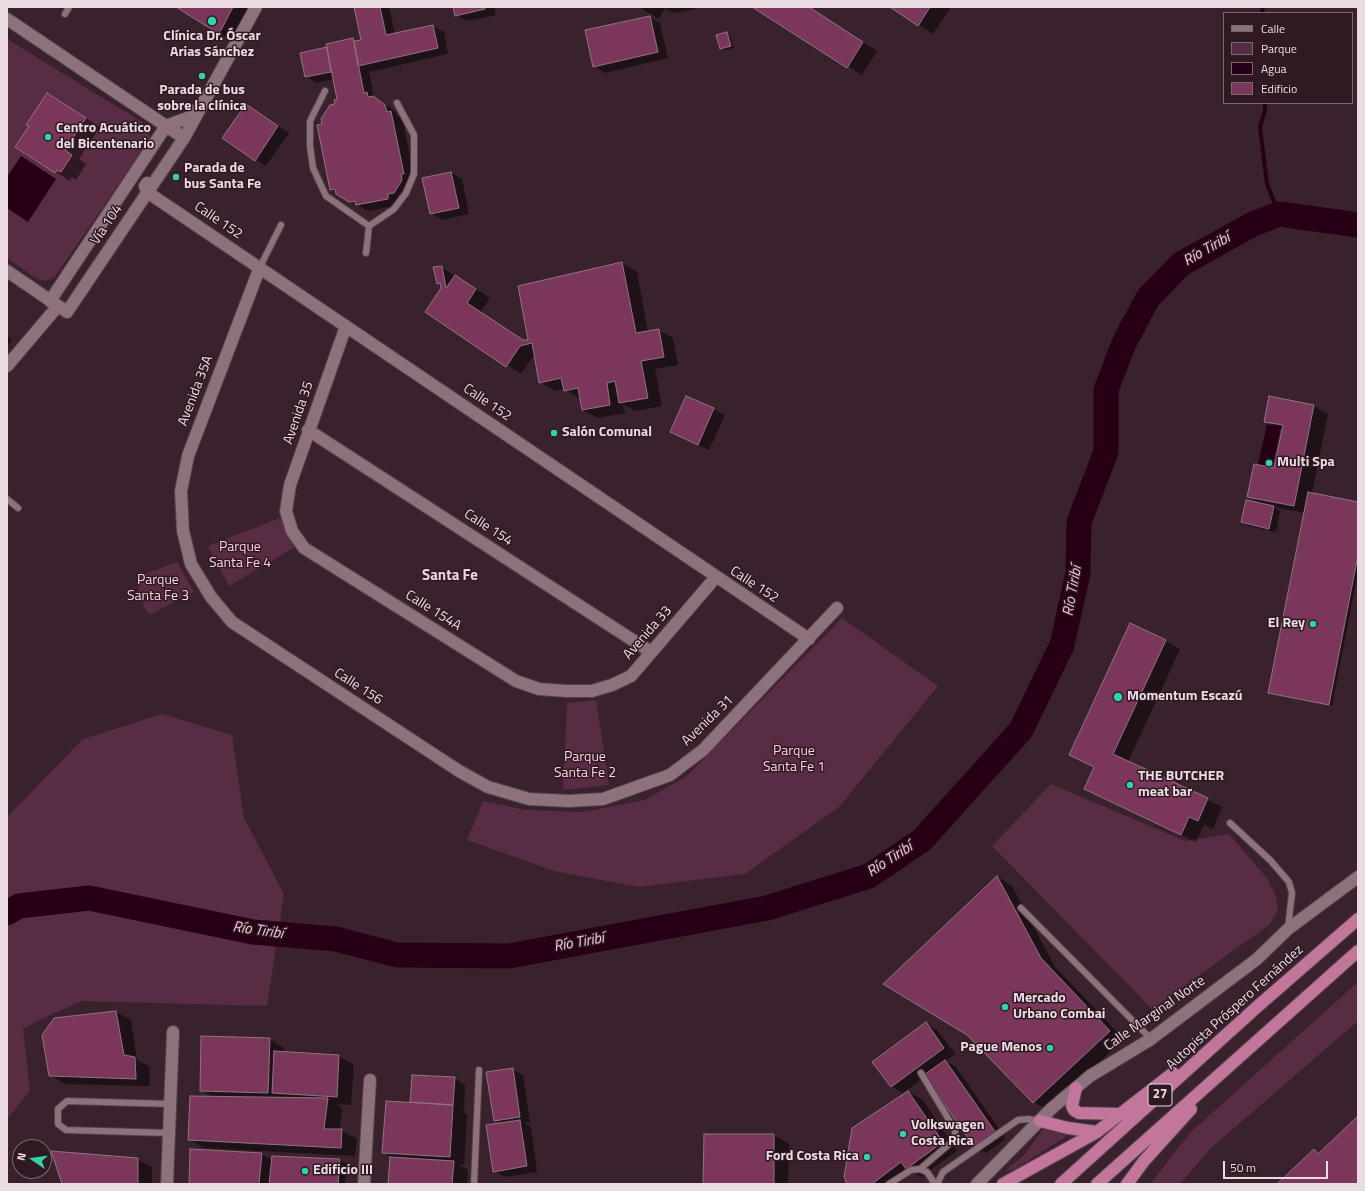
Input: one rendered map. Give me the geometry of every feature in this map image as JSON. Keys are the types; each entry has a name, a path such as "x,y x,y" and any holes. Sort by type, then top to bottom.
{"highway":[{"name":"Autopista Próspero Fernández","path":"1061,1184 1258,1006 1358,919"},
{"name":"27","path":"1097,1184 1358,951"},
{"path":"1003,1184 1097,1132 1258,1006"},
{"path":"1127,1184 1144,1161 1228,1066"},
{"path":"1076,1088 1072,1106 1079,1113 1121,1114"},
{"path":"1040,1121 1068,1128 1097,1132"}],"street":[{"path":"7,19 182,136 253,7"},
{"name":"Vía 104","path":"166,126 54,303 67,312 147,192 182,136 256,7"},
{"path":"166,126 193,116"},
{"name":"Calle 152","path":"147,192 260,267 716,578 809,639"},
{"name":"Avenida 35A","path":"183,531 180,491 188,456 260,267"},
{"path":"7,271 54,303 7,366"},
{"name":"Avenida 35","path":"286,512 290,485 308,430 346,326"},
{"name":"Calle 154","path":"308,430 651,652"},
{"name":"Calle 154A","path":"286,512 292,531 304,548 516,681 539,689 592,691"},
{"name":"Calle 156","path":"183,531 191,564 211,597 232,622 459,772 488,786 529,799 569,801"},
{"name":"Avenida 33","path":"592,691 612,685 631,676 716,578"},
{"name":"Avenida 31","path":"569,801 603,799 670,775 703,750 837,608"},
{"name":"Calle Marginal Norte","path":"977,1184 1040,1121 1090,1076 1151,1039 1257,959 1288,929 1358,877"},
{"path":"166,1184 174,1032"},
{"path":"364,1184 370,1080"}],"lane":[{"path":"66,14 69,7"},
{"path":"325,91 310,121 310,146 313,168 326,196 369,226"},
{"path":"366,254 369,226 394,209 406,193 414,174 414,135 396,103"},
{"path":"260,267 281,225"},
{"path":"7,499 18,508"},
{"path":"1230,823 1270,860 1288,882 1292,893 1288,929"},
{"path":"1021,908 1151,1039"},
{"path":"474,1184 480,1070"},
{"path":"920,1169 954,1140 955,1137 955,1130 922,1073"},
{"path":"169,1133 66,1130 58,1124 58,1109 67,1101 170,1104"},
{"path":"889,1184 911,1170 920,1169 927,1172 936,1184 944,1172 1018,1120 1028,1118 1040,1121"}],"green space":[{"path":"7,39 142,122 148,129 150,135 148,142 54,278 45,281 37,279 7,258"},
{"name":"Parque Santa Fe 4","path":"280,518 295,547 229,586 208,546"},
{"name":"Parque Santa Fe 3","path":"177,562 194,592 149,615 138,595 139,576"},
{"name":"Parque Santa Fe 1","path":"842,618 938,686 839,807 745,874 638,887 554,871 467,840 483,801 526,810 582,812 645,800 687,776"},
{"name":"Parque Santa Fe 2","path":"596,700 609,785 563,790 567,703"},
{"path":"162,714 232,735 244,818 284,894 267,1006 81,1001 23,1028 30,1091 7,1119 7,817 83,739"},
{"path":"1051,784 1185,841 1229,834 1267,878 1276,896 1278,910 1269,925 1152,1009 992,846"},
{"path":"1358,982 1358,1021 1212,1147 1180,1184 1150,1184 1191,1132"},
{"path":"1045,1126 1073,1132 1015,1169 1005,1171 1025,1154"}],"water":[{"path":"21,156 56,179 28,222 7,208 7,177"},
{"path":"1267,424 1281,427 1272,467 1258,464"}],"building":[{"name":"Clínica Dr. Óscar Arias Sánchez","path":"176,7 233,7 219,34"},
{"path":"354,7 380,7 386,35 433,25 438,48 358,66 354,41 361,40"},
{"path":"453,7 485,7 485,9 455,16"},
{"path":"752,7 809,7 863,42 847,68"},
{"path":"890,7 930,7 918,26"},
{"path":"650,16 658,52 593,67 585,30"},
{"path":"727,32 731,46 720,49 716,35"},
{"path":"353,38 364,93 367,92 368,97 373,96 385,105 387,112 391,111 404,174 401,174 402,180 394,193 388,194 388,199 356,205 355,201 349,202 336,194 335,189 330,190 317,125 322,124 321,119 330,105 335,104 334,100 337,99 326,44"},
{"path":"327,47 331,72 305,77 300,53"},
{"name":"Centro Acuático del Bicentenario","path":"47,93 86,118 65,150 72,155 61,172 57,170 55,173 15,147 29,126 26,125"},
{"path":"246,104 278,126 255,161 222,138"},
{"path":"451,172 459,208 430,214 422,178"},
{"path":"622,262 636,333 659,329 664,357 641,361 648,398 619,403 615,381 607,383 610,405 582,410 578,388 564,391 561,378 539,383 532,343 520,346 506,367 425,312 441,288 440,283 437,284 433,267 442,266 446,288 455,275 476,289 467,303 523,340 528,340 518,286"},
{"path":"686,396 714,408 698,445 670,432"},
{"path":"1269,396 1314,405 1294,506 1247,497 1254,464 1274,468 1283,425 1264,422"},
{"name":"El Rey","path":"1308,492 1358,502 1358,555 1329,705 1268,693"},
{"path":"1246,500 1274,506 1269,529 1241,522"},
{"name":"Momentum Escazú","path":"1130,623 1166,640 1113,754 1208,798 1198,821 1189,817 1181,835 1084,789 1094,767 1069,755"},
{"name":"Mercado Urbano Combai","path":"997,876 1041,958 1110,1031 1033,1103 967,1035 883,984"},
{"path":"116,1011 124,1055 135,1057 136,1079 49,1076 42,1035 54,1018"},
{"path":"926,1022 944,1048 891,1087 872,1062"},
{"path":"201,1036 270,1038 268,1093 200,1091"},
{"path":"274,1051 339,1055 337,1097 272,1093"},
{"path":"945,1060 996,1133 975,1148 924,1075"},
{"path":"513,1068 520,1117 494,1121 486,1072"},
{"path":"412,1075 455,1077 453,1105 410,1102"},
{"path":"908,1091 943,1142 906,1169 901,1162 872,1184 847,1184 844,1177 852,1128"},
{"path":"190,1096 328,1098 324,1129 342,1129 341,1148 188,1140"},
{"path":"386,1101 453,1105 450,1157 382,1153"},
{"path":"1358,1116 1358,1184 1277,1184 1314,1149 1318,1154"},
{"path":"520,1120 527,1166 493,1172 486,1125"},
{"path":"704,1134 774,1134 774,1184 703,1184"},
{"path":"190,1149 262,1153 259,1184 189,1184"},
{"path":"52,1151 138,1158 138,1184 62,1184"},
{"name":"Edificio III","path":"272,1156 340,1159 338,1184 269,1184"},
{"path":"390,1157 454,1161 452,1184 388,1184"}],"waterway":[{"path":"1262,12 1263,7"},
{"path":"1265,104 1265,110 1260,127 1267,184 1279,214"},
{"name":"Río Tiribí","path":"7,913 19,906 89,898 253,932 336,939 397,955 509,956 767,908 869,876 922,840 1021,730 1062,645 1078,573 1079,522 1106,452 1106,390 1124,343 1148,298 1181,264 1253,224 1279,214 1358,225"}],"place":[{"name":"Clínica Dr. Óscar Arias Sánchez","path":"212,21"},
{"name":"Parada de bus sobre la clínica","path":"202,76"},
{"name":"Centro Acuático del Bicentenario","path":"48,137"},
{"name":"Parada de bus Santa Fe","path":"176,177"},
{"name":"Salón Comunal","path":"554,433"},
{"name":"Multi Spa","path":"1269,463"},
{"name":"El Rey","path":"1313,624"},
{"name":"Momentum Escazú","path":"1118,697"},
{"name":"THE BUTCHER meat bar","path":"1130,785"},
{"name":"Mercado Urbano Combai","path":"1005,1007"},
{"name":"Pague Menos","path":"1050,1048"},
{"name":"Volkswagen Costa Rica","path":"903,1134"},
{"name":"Ford Costa Rica","path":"867,1157"},
{"name":"Edificio III","path":"305,1171"}],"district":[{"name":"Santa Fe","path":"450,576"}]}
